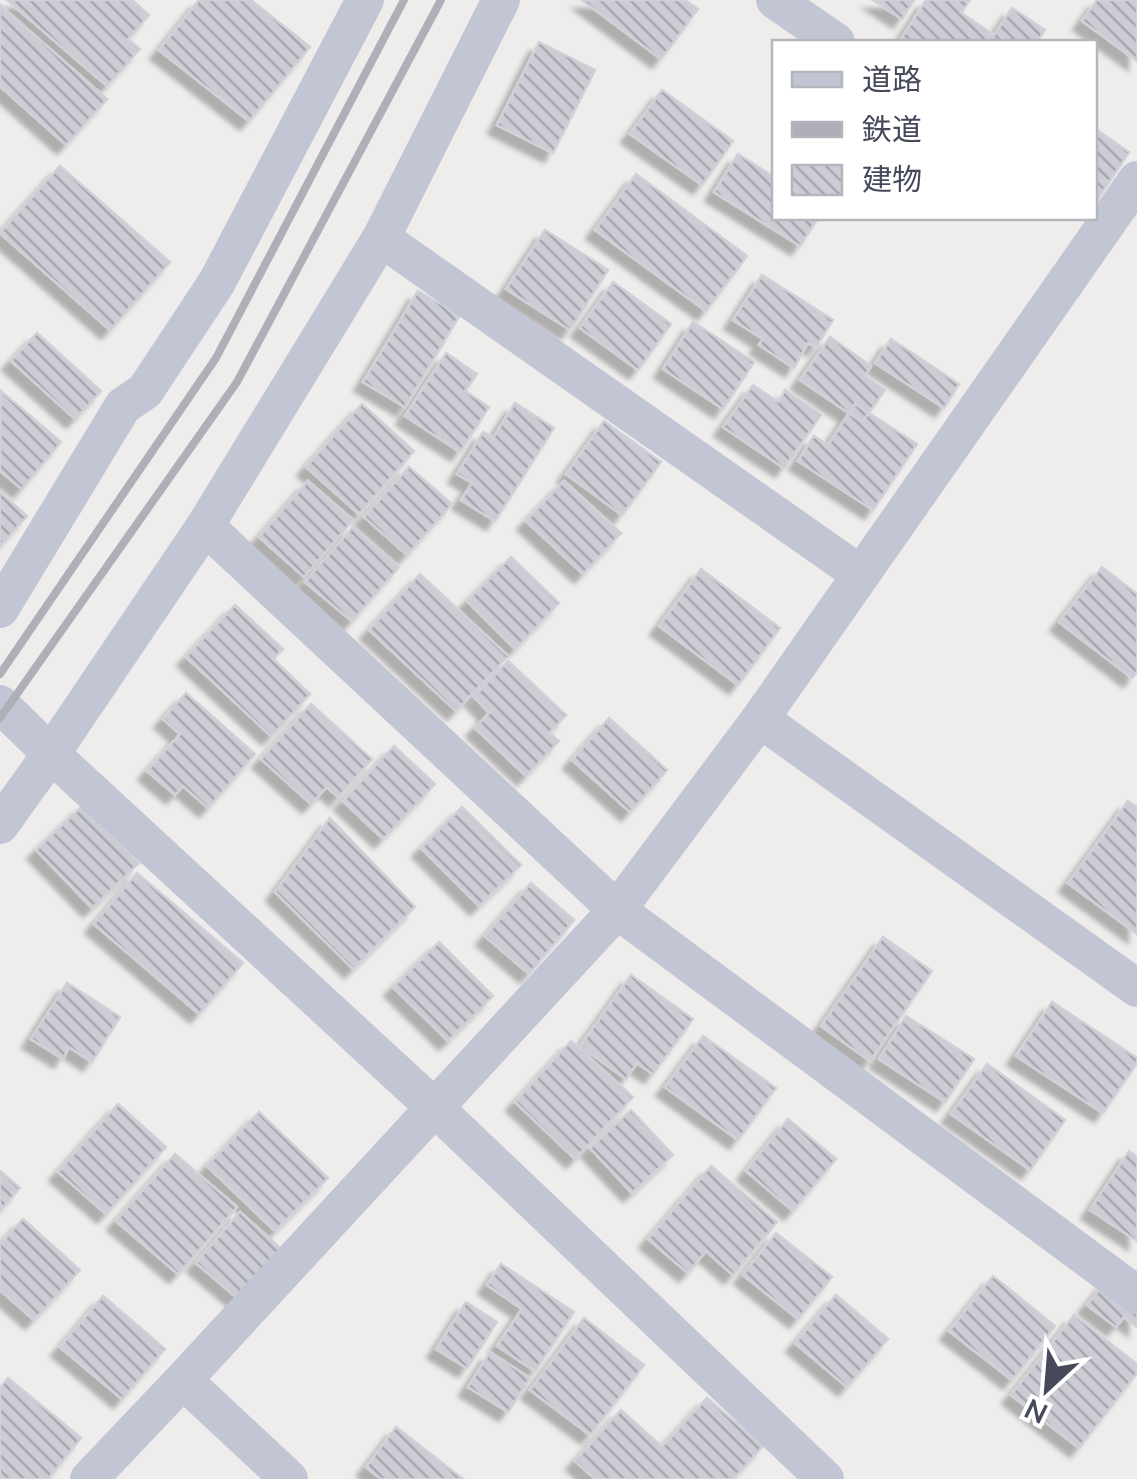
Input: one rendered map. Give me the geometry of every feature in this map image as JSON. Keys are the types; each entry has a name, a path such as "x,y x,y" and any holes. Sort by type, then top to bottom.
{"street":[{"path":"0,825 205,526 381,238 501,0"},
{"path":"775,0 833,40"},
{"path":"0,609 124,406 145,391 216,282 358,4"},
{"path":"89,1479 617,910 760,718 1096,222 1137,180"},
{"path":"381,238 860,574"},
{"path":"205,526 617,910 1137,1295"},
{"path":"0,704 435,1108 825,1479"},
{"path":"760,718 1137,988"},
{"path":"183,1380 289,1479"}],"building":[{"path":"7,0 132,0 149,15 128,39 140,49 107,86"},
{"path":"199,0 251,0 310,47 249,121 159,50"},
{"path":"582,0 685,0 698,9 661,59"},
{"path":"873,0 914,0 902,19"},
{"path":"926,0 970,0 961,13 994,35 1012,8 1045,30 1038,40 900,40"},
{"path":"1097,0 1137,0 1137,61 1082,21"},
{"path":"0,5 107,99 66,145 0,86"},
{"path":"539,42 595,70 553,153 497,125"},
{"path":"662,90 733,141 702,185 630,134"},
{"path":"1097,130 1129,152 1097,200"},
{"path":"738,154 772,176 772,220 817,220 800,246 714,192"},
{"path":"60,166 170,262 110,330 0,233"},
{"path":"636,174 747,256 706,311 595,230"},
{"path":"545,230 608,270 570,330 506,289"},
{"path":"762,275 833,320 816,347 808,343 794,368 759,345 763,339 733,320"},
{"path":"613,282 671,324 638,370 580,328"},
{"path":"418,291 460,315 405,407 363,382"},
{"path":"693,322 754,362 723,409 663,369"},
{"path":"37,333 101,391 75,419 11,361"},
{"path":"830,337 871,366 865,376 885,390 862,422 800,380"},
{"path":"891,339 959,384 944,408 875,363"},
{"path":"446,353 477,374 465,391 489,407 460,452 405,416"},
{"path":"753,385 778,402 785,390 821,415 784,468 723,427"},
{"path":"1,391 61,442 22,489 0,471"},
{"path":"515,403 554,428 495,521 461,500 472,483 457,474 483,432 493,438"},
{"path":"362,404 414,451 359,514 306,467"},
{"path":"855,404 917,444 873,510 798,461 814,436 828,445"},
{"path":"604,421 661,462 622,515 566,474"},
{"path":"409,467 452,504 407,555 364,517"},
{"path":"308,481 353,520 304,577 259,537"},
{"path":"564,481 621,533 583,574 526,521"},
{"path":"0,492 27,516 0,546"},
{"path":"353,527 399,567 352,621 305,582"},
{"path":"511,557 559,603 515,649 467,601"},
{"path":"1102,567 1137,594 1137,672 1132,678 1059,622"},
{"path":"701,569 780,628 738,685 659,626"},
{"path":"420,574 508,656 456,711 369,630"},
{"path":"235,605 283,649 273,659 310,694 271,736 186,657"},
{"path":"508,661 566,715 549,733 559,741 526,776 475,728 489,713 474,697"},
{"path":"186,693 255,754 208,808 183,786 175,795 147,771 180,734 163,719"},
{"path":"311,704 372,759 338,797 327,787 311,804 261,759"},
{"path":"609,718 667,770 630,812 572,760"},
{"path":"394,746 435,784 383,839 343,801"},
{"path":"1128,801 1137,807 1137,934 1068,883"},
{"path":"83,805 139,863 92,908 36,850"},
{"path":"462,807 521,865 479,906 421,848"},
{"path":"330,818 415,907 353,969 275,892"},
{"path":"137,873 243,963 199,1014 94,924"},
{"path":"531,883 574,920 529,974 485,936"},
{"path":"883,937 932,971 870,1061 821,1026"},
{"path":"439,942 493,996 448,1041 393,987"},
{"path":"631,975 693,1019 653,1074 637,1063 626,1079 580,1046"},
{"path":"67,983 120,1017 92,1062 69,1047 63,1059 31,1039"},
{"path":"1052,1002 1137,1058 1103,1113 1016,1056"},
{"path":"906,1016 974,1059 945,1102 879,1059"},
{"path":"703,1036 776,1088 738,1140 665,1087"},
{"path":"571,1041 633,1097 575,1159 515,1102"},
{"path":"987,1064 1065,1120 1030,1170 951,1114"},
{"path":"118,1104 166,1147 106,1214 58,1172"},
{"path":"631,1110 673,1155 632,1193 590,1148"},
{"path":"259,1112 328,1178 275,1231 207,1166"},
{"path":"788,1119 836,1159 793,1211 746,1171"},
{"path":"1129,1151 1137,1157 1137,1241 1090,1210"},
{"path":"175,1154 237,1207 178,1274 116,1221"},
{"path":"711,1166 777,1222 733,1275 706,1251 688,1273 648,1239"},
{"path":"0,1171 20,1188 0,1211"},
{"path":"240,1212 286,1253 243,1303 196,1263"},
{"path":"23,1219 80,1270 34,1320 0,1290 0,1244"},
{"path":"776,1233 832,1277 798,1319 743,1275"},
{"path":"501,1264 574,1312 535,1371 497,1346 522,1309 487,1285"},
{"path":"993,1276 1055,1326 1012,1380 949,1331"},
{"path":"1107,1280 1137,1304 1137,1327 1124,1317 1116,1327 1087,1305"},
{"path":"836,1295 888,1339 847,1387 795,1343"},
{"path":"103,1296 165,1349 122,1399 60,1347"},
{"path":"466,1302 497,1322 467,1368 436,1349"},
{"path":"1074,1315 1137,1364 1137,1373 1079,1448 1011,1395"},
{"path":"584,1318 644,1365 590,1435 530,1390"},
{"path":"490,1352 530,1378 508,1412 468,1387"},
{"path":"8,1378 81,1438 48,1479 0,1476 0,1388"},
{"path":"707,1398 763,1446 733,1479 595,1479 575,1461 621,1410 662,1447"},
{"path":"396,1427 463,1479 381,1479 366,1467"}],"railway":[{"path":"0,674 216,358 404,0"},
{"path":"0,718 237,382 441,0"}]}
